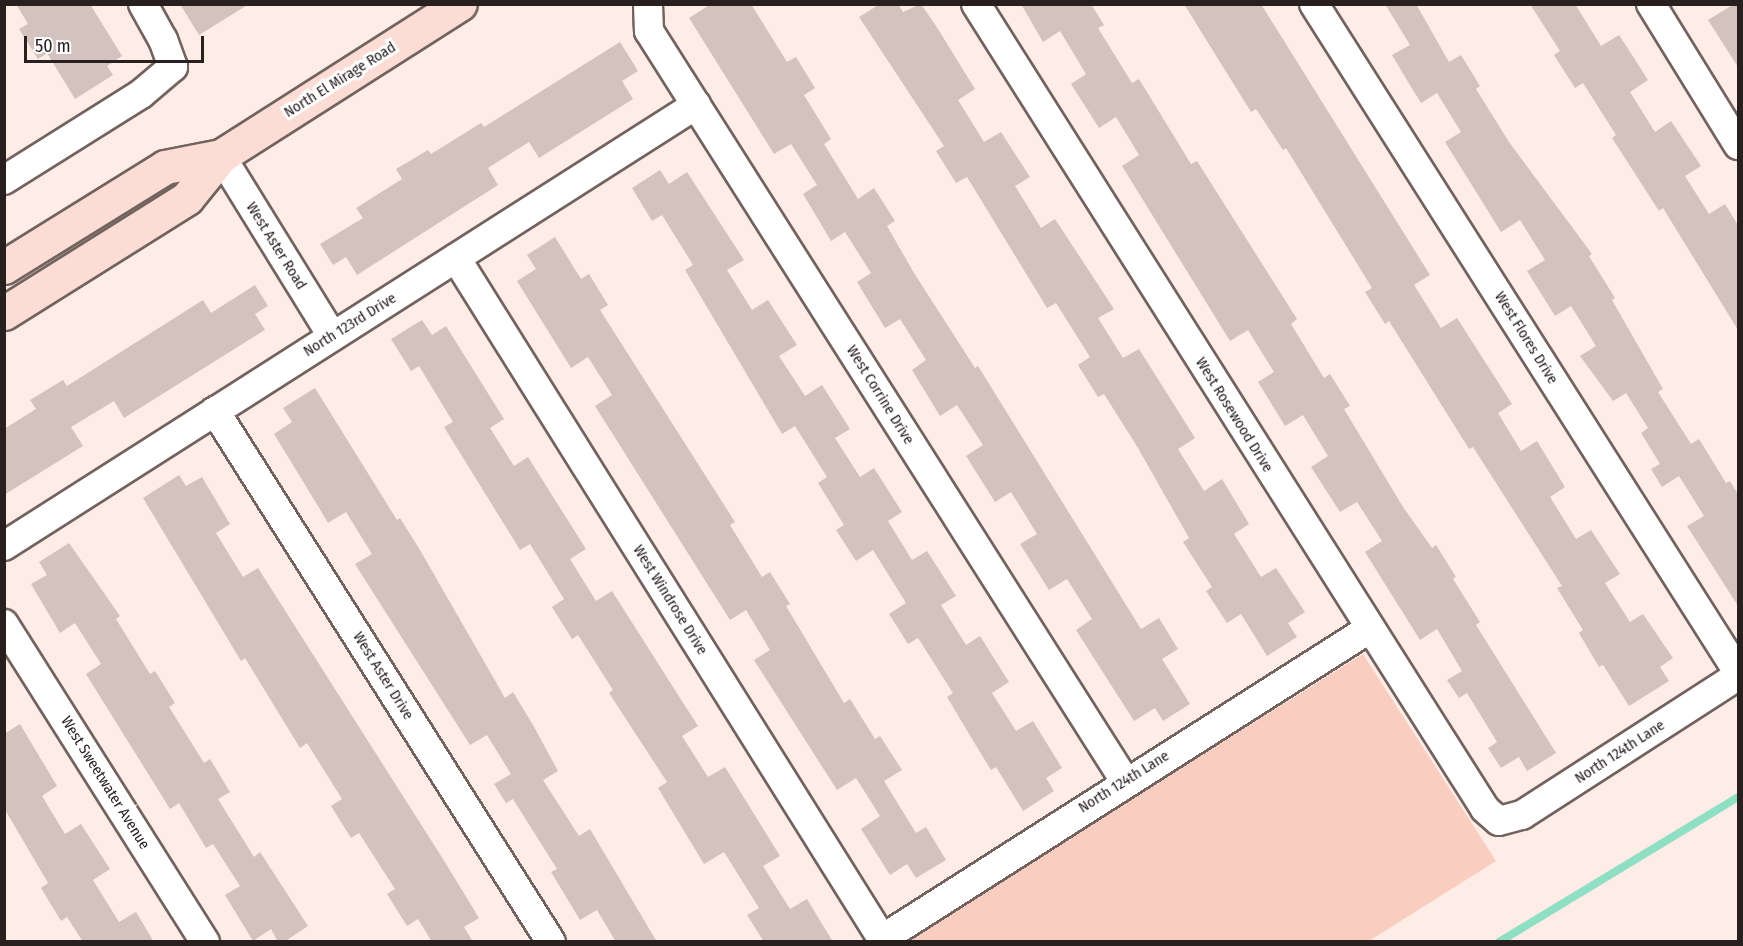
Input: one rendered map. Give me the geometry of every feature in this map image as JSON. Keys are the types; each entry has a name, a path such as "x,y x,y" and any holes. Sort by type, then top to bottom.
{"main road":[{"name":"North El Mirage Road","path":"4,313 187,198 221,156 460,4"},
{"name":"North El Mirage Road","path":"4,267 165,167 221,156"}],"street":[{"path":"4,180 141,94 173,67 163,40 143,4"},
{"name":"West Corrine Drive","path":"648,4 649,31 1125,781"},
{"name":"West Rosewood Drive","path":"976,4 1475,797 1499,820"},
{"name":"West Flores Drive","path":"1314,4 1738,674"},
{"path":"1651,4 1738,145"},
{"name":"North 123rd Drive","path":"4,546 696,105"},
{"name":"West Aster Road","path":"221,156 332,336"},
{"name":"West Windrose Drive","path":"456,258 883,940"},
{"name":"West Aster Drive","path":"215,411 551,942"},
{"name":"West Sweetwater Avenue","path":"4,624 205,942"},
{"name":"North 124th Lane","path":"883,940 1125,781 1369,629"},
{"name":"North 124th Lane","path":"1499,820 1521,815 1738,674"}],"shaded area":[{"path":"1363,654 1496,861 1369,941 905,941"}],"building":[{"path":"16,4 90,4 122,56 107,66 113,75 75,99 47,53 38,59 19,29 28,24"},
{"path":"180,4 249,4 199,35"},
{"path":"711,4 751,4 787,62 796,57 815,88 804,95 831,139 824,144 858,199 874,188 895,221 887,226 914,273 975,368 978,366 1141,629 1159,618 1178,649 1162,659 1190,704 1163,721 1155,708 1134,721 1076,630 1092,619 1067,579 1049,590 1020,544 1037,534 1011,492 995,502 966,456 983,445 957,405 940,416 912,370 926,360 900,319 885,328 857,282 871,273 845,232 831,241 803,194 817,185 791,144 774,154 689,18"},
{"path":"880,4 898,4 903,12 921,4 975,89 958,100 984,142 1001,132 1030,177 1015,186 1041,228 1055,219 1114,309 1098,318 1123,358 1139,349 1195,438 1178,449 1204,491 1222,479 1249,524 1234,534 1261,577 1276,568 1305,612 1288,623 1297,637 1267,656 1241,614 1227,623 1206,591 1212,587 1183,542 1189,538 1138,448 1104,394 1098,397 1078,365 1090,357 1056,303 1047,308 967,177 956,183 936,151 944,146 859,17"},
{"path":"1021,4 1091,4 1104,25 1098,28 1132,83 1139,79 1191,164 1197,161 1297,319 1291,324 1324,378 1330,374 1350,406 1344,409 1403,507 1432,548 1436,545 1456,577 1453,579 1480,622 1476,625 1556,753 1527,771 1519,757 1501,768 1488,748 1497,742 1467,693 1459,698 1447,680 1462,671 1437,629 1420,640 1365,552 1382,541 1357,502 1340,512 1311,467 1328,456 1303,415 1285,426 1258,382 1274,372 1248,330 1230,341 1122,166 1139,155 1116,117 1099,128 1071,84 1086,74 1060,31 1043,42"},
{"path":"1184,4 1261,4 1430,275 1414,285 1441,328 1457,318 1512,404 1498,413 1521,451 1537,441 1565,487 1550,497 1576,539 1591,530 1620,574 1605,583 1630,622 1643,614 1673,658 1660,667 1669,681 1629,706 1603,665 1599,667 1579,633 1583,630 1557,588 1562,586 1473,447 1469,449 1389,321 1385,324 1365,292 1372,288 1286,148 1283,150 1256,109 1251,112"},
{"path":"1385,4 1416,4 1449,62 1461,55 1480,86 1476,89 1509,142 1592,254 1589,256 1615,298 1612,300 1663,389 1658,392 1691,444 1699,439 1726,483 1730,481 1738,494 1738,606 1687,526 1704,516 1679,476 1662,487 1651,469 1660,464 1641,433 1648,428 1626,393 1613,401 1580,356 1596,346 1571,306 1555,316 1527,271 1545,260 1520,220 1501,232 1445,142 1461,132 1437,93 1421,103 1392,55 1410,45"},
{"path":"1530,4 1575,4 1601,46 1619,35 1636,61 1648,80 1630,92 1655,132 1671,121 1701,166 1685,176 1709,214 1725,204 1738,225 1738,330 1663,208 1659,211 1612,138 1616,135 1583,83 1575,88 1554,55 1560,51"},
{"path":"1734,4 1738,4 1738,67 1708,20"},
{"path":"620,42 638,71 622,81 633,99 539,158 529,142 488,168 498,185 357,275 346,257 333,265 320,244 363,218 356,208 402,179 396,169 428,150 431,154 481,123 484,127"},
{"path":"660,170 669,184 687,172 744,260 727,270 752,310 768,300 797,345 779,356 805,396 822,385 850,429 835,438 860,477 874,468 902,512 888,521 912,560 927,551 956,596 941,605 966,645 980,636 1009,682 992,693 1016,731 1033,721 1062,768 1046,778 1054,791 1023,811 996,767 991,770 972,739 947,697 953,693 918,638 908,644 889,614 906,603 873,550 856,561 836,530 844,525 818,483 827,477 795,426 782,434 685,270 693,265 662,215 652,221 632,188"},
{"path":"555,237 581,279 589,274 608,305 600,310 735,522 730,525 762,577 770,572 790,604 786,606 844,703 850,699 875,739 880,736 902,770 884,781 916,833 926,827 946,860 916,878 907,864 890,875 861,829 880,816 856,778 837,790 754,660 770,650 746,610 730,620 595,406 612,395 588,357 571,368 517,281 536,269 527,255"},
{"path":"255,285 268,306 255,314 265,330 124,418 114,401 71,427 83,446 4,495 4,429 36,409 30,400 63,380 67,386 203,300 211,313"},
{"path":"422,320 432,335 446,326 504,419 490,428 514,466 528,457 586,549 570,559 596,601 612,591 698,726 682,736 708,777 725,767 780,856 763,866 790,909 807,899 833,942 764,942 747,915 759,908 724,852 704,864 658,788 667,782 609,693 613,690 578,635 572,639 552,607 564,599 530,544 520,550 444,427 453,422 419,366 411,371 391,339"},
{"path":"315,388 397,520 400,518 420,550 505,698 513,692 533,725 558,771 543,780 579,836 590,829 657,942 616,942 597,910 580,920 551,872 557,869 513,799 506,803 494,784 511,774 487,735 470,745 355,564 372,554 346,512 328,523 274,434 292,422 283,408"},
{"path":"179,475 186,486 202,477 230,524 216,533 243,577 258,568 443,859 479,918 464,927 473,942 432,942 418,919 407,926 387,894 395,889 359,833 351,838 331,806 342,799 307,743 300,748 245,658 241,661 143,498"},
{"path":"69,543 120,616 116,619 150,674 155,671 175,703 169,707 204,763 210,759 230,792 218,799 254,857 260,852 308,926 284,942 278,942 271,929 253,941 225,895 240,886 213,844 206,848 179,803 170,809 86,674 101,664 75,623 60,633 31,584 47,575 39,562"},
{"path":"20,724 57,786 42,796 65,834 81,824 110,869 93,880 119,922 136,912 154,942 83,942 67,917 61,921 41,888 48,883 4,808 4,734"}],"waterway":[{"path":"1499,942 1738,797"}]}
